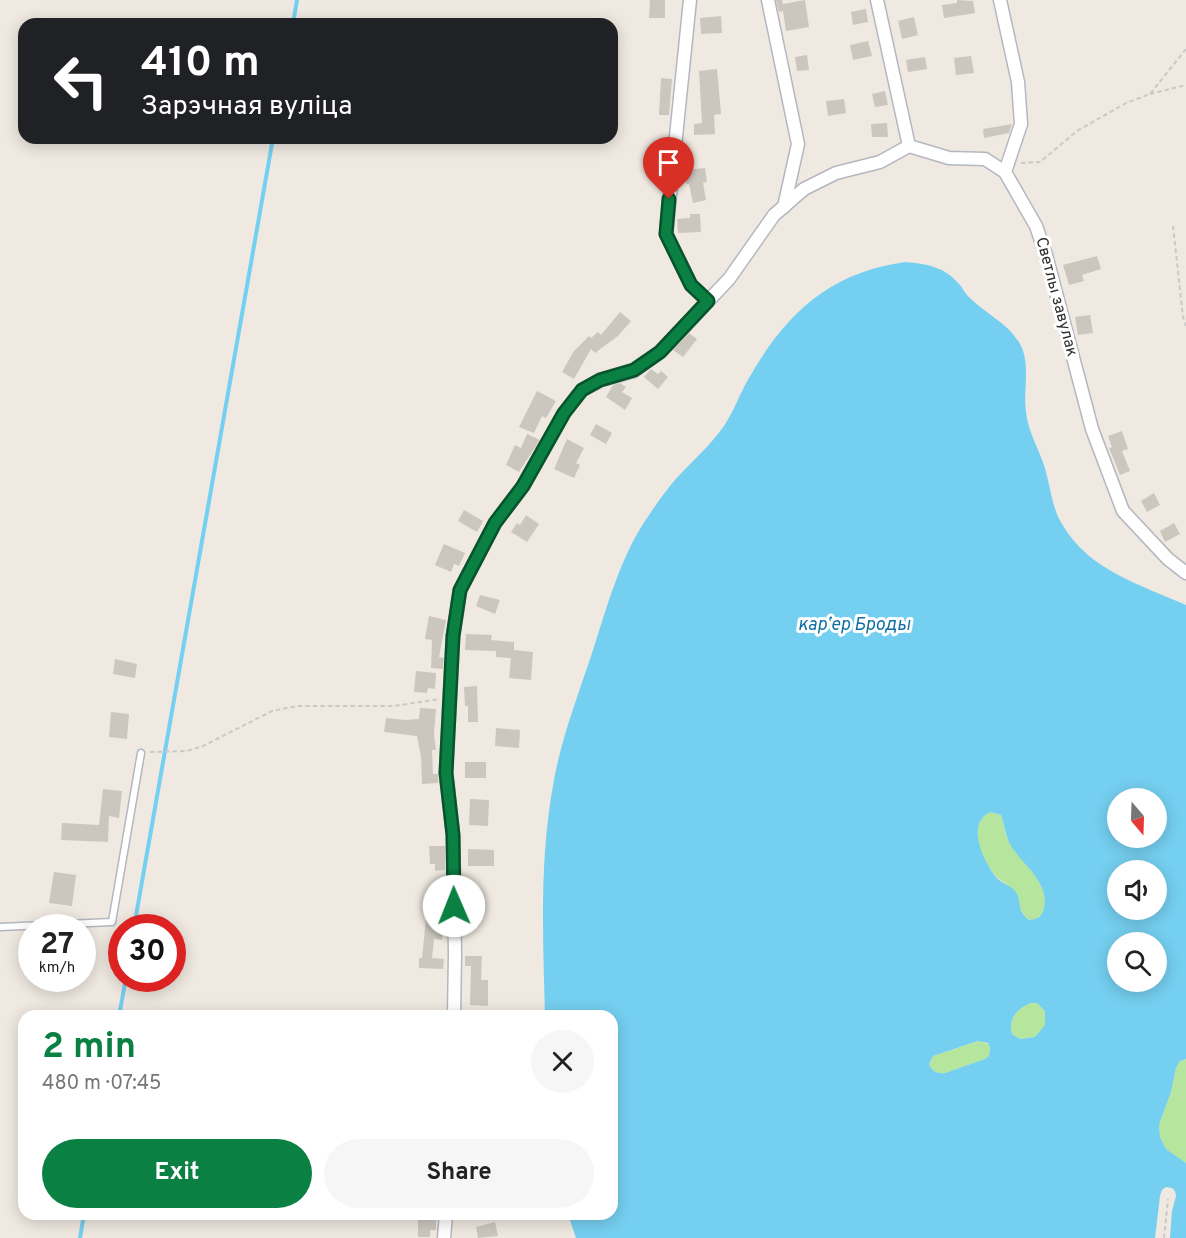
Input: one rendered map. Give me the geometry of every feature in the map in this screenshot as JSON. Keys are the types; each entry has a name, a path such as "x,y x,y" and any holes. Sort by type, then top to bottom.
{"street":[{"path":"690,0 666,234 691,285 708,301"},
{"path":"768,0 798,144 784,207"},
{"path":"877,0 909,146"},
{"path":"454,1010 453,835 446,773 453,636 460,590 495,523 523,486 564,413 582,390 600,380 634,370 660,352 729,279 774,215 804,189 836,173 880,162 909,146 949,158 985,159 1006,168 1021,124 1018,82 1000,0"},
{"name":"Светлы завулак","path":"1006,168 1036,226 1092,429 1124,512 1168,559 1186,573"},
{"path":"444,1238 446,1220"}],"lane":[{"path":"0,927 112,922 141,753"}],"path":[{"path":"1150,94 1186,49"},
{"path":"1006,168 1040,162 1077,131 1126,103 1186,85"},
{"path":"1173,226 1183,317 1186,326"},
{"path":"157,752 187,751 203,746 272,711 297,706 394,706 449,698"},
{"path":"1164,1238 1168,1200"}],"green space":[{"path":"991,812 1001,815 1012,847 1043,890 1045,900 1043,911 1038,918 1029,920 1025,916 1010,888 998,878 981,852 977,833 979,824 983,817"},
{"path":"1031,1003 1037,1003 1045,1011 1045,1025 1035,1037 1020,1039 1012,1034 1011,1024 1018,1011"},
{"path":"979,1041 988,1044 989,1057 945,1073 935,1072 929,1064 933,1056"},
{"path":"1186,1059 1186,1163 1166,1149 1160,1137 1159,1125 1171,1092 1176,1068 1180,1061"}],"water":[{"name":"карʼер Броды","path":"906,262 928,265 954,278 968,296 1012,333 1022,348 1026,372 1027,420 1044,465 1056,512 1073,540 1101,565 1134,583 1186,605 1186,1059 1180,1061 1176,1068 1171,1092 1159,1125 1160,1137 1166,1149 1186,1163 1186,1238 1170,1238 1172,1211 1176,1196 1172,1188 1166,1187 1160,1196 1155,1238 576,1238 570,1220 618,1220 618,1010 545,1010 544,869 549,810 562,747 620,569 643,524 675,480 724,426 763,355 778,334 813,299 833,286 879,267","holes":["991,812 1001,815 1011,846 1040,884 1045,901 1043,911 1038,918 1029,920 1025,916 1015,891 998,879 986,862 978,833 983,817","1031,1003 1037,1003 1045,1011 1045,1025 1035,1037 1020,1039 1012,1034 1011,1024 1015,1015","978,1041 988,1043 990,1048 989,1056 985,1059 945,1073 935,1072 929,1064 933,1056"]}],"building":[{"path":"650,0 665,0 665,18 649,18"},
{"path":"776,0 782,0 783,4 805,0 809,27 786,31 783,11 779,12"},
{"path":"957,0 973,1 975,13 944,18 942,5 957,3"},
{"path":"866,9 868,22 853,25 851,12"},
{"path":"721,16 722,33 701,34 700,18"},
{"path":"914,17 918,35 902,39 898,21"},
{"path":"868,41 872,56 853,60 850,45"},
{"path":"807,55 809,70 797,71 795,57"},
{"path":"971,56 974,73 956,75 954,58"},
{"path":"925,57 927,69 908,72 906,60"},
{"path":"717,69 721,114 714,115 715,134 694,135 694,124 702,123 699,71"},
{"path":"661,78 672,79 669,115 659,115"},
{"path":"885,91 888,105 875,107 872,94"},
{"path":"844,99 846,113 828,116 826,101"},
{"path":"887,123 888,137 872,137 871,124"},
{"path":"1012,124 1009,133 984,138 983,129"},
{"path":"705,168 707,182 703,183 706,200 693,203 689,184 686,184 685,170"},
{"path":"690,214 700,214 701,232 678,233 677,219 690,218"},
{"path":"1097,256 1101,269 1082,275 1084,281 1069,285 1063,265"},
{"path":"620,312 631,321 618,336 595,353 591,349 574,379 562,372 574,351 589,336 591,338 598,332 601,335"},
{"path":"1090,315 1093,333 1078,335 1075,317"},
{"path":"689,333 697,339 683,357 673,350"},
{"path":"651,369 658,374 661,371 668,377 658,389 644,377"},
{"path":"620,383 626,387 622,392 632,398 625,410 606,397 613,385"},
{"path":"537,391 556,401 546,418 542,416 534,433 519,427"},
{"path":"596,424 612,433 606,444 590,435"},
{"path":"1122,431 1128,449 1122,451 1130,471 1120,475 1109,448 1112,447 1108,436"},
{"path":"527,434 540,440 519,472 506,465 515,445 521,448"},
{"path":"567,439 584,448 576,463 580,465 574,478 554,469"},
{"path":"1154,493 1160,505 1147,512 1141,501"},
{"path":"464,510 483,521 477,532 458,521"},
{"path":"526,515 539,524 527,542 511,532 517,523 520,525"},
{"path":"1174,523 1180,534 1165,542 1160,531"},
{"path":"444,544 465,553 459,566 454,564 451,572 435,565"},
{"path":"480,595 500,600 495,614 476,606"},
{"path":"429,616 446,620 439,657 444,658 443,669 431,668 432,640 425,639"},
{"path":"466,634 492,635 491,640 514,642 514,650 533,652 531,680 509,678 511,658 496,657 496,651 465,650"},
{"path":"115,659 137,664 135,678 113,674"},
{"path":"416,671 436,673 435,689 428,688 427,693 414,692"},
{"path":"477,686 478,722 468,722 468,706 465,706 464,687"},
{"path":"420,708 436,709 434,734 436,750 432,750 433,774 438,774 438,783 422,784 421,757 417,736 384,732 386,718 419,719"},
{"path":"111,712 129,714 127,739 109,737"},
{"path":"496,728 520,730 519,748 495,746"},
{"path":"465,762 486,762 486,778 465,778"},
{"path":"103,789 122,791 119,818 109,816 108,842 61,840 62,823 99,825"},
{"path":"470,799 489,800 488,826 469,825"},
{"path":"429,846 445,846 445,870 435,871 435,864 430,864"},
{"path":"468,849 494,850 494,866 468,866"},
{"path":"54,872 76,875 72,906 49,903"},
{"path":"426,918 444,920 442,940 434,939 432,958 444,959 443,969 419,968"},
{"path":"465,956 482,956 481,980 488,980 488,1006 470,1005 471,966 465,966"},
{"path":"418,1220 436,1220 436,1230 430,1230 430,1237 418,1237"},
{"path":"495,1222 498,1236 478,1238 476,1227"}],"waterway":[{"path":"294,18 297,0"},
{"path":"136,914 272,144"},
{"path":"120,1010 123,992"},
{"path":"80,1238 83,1220"}],"route":[{"path":"454,906 453,835 446,773 450,672 460,590 495,523 523,486 564,413 582,390 600,380 634,370 660,352 708,301 691,285 666,234 669,199"}]}
